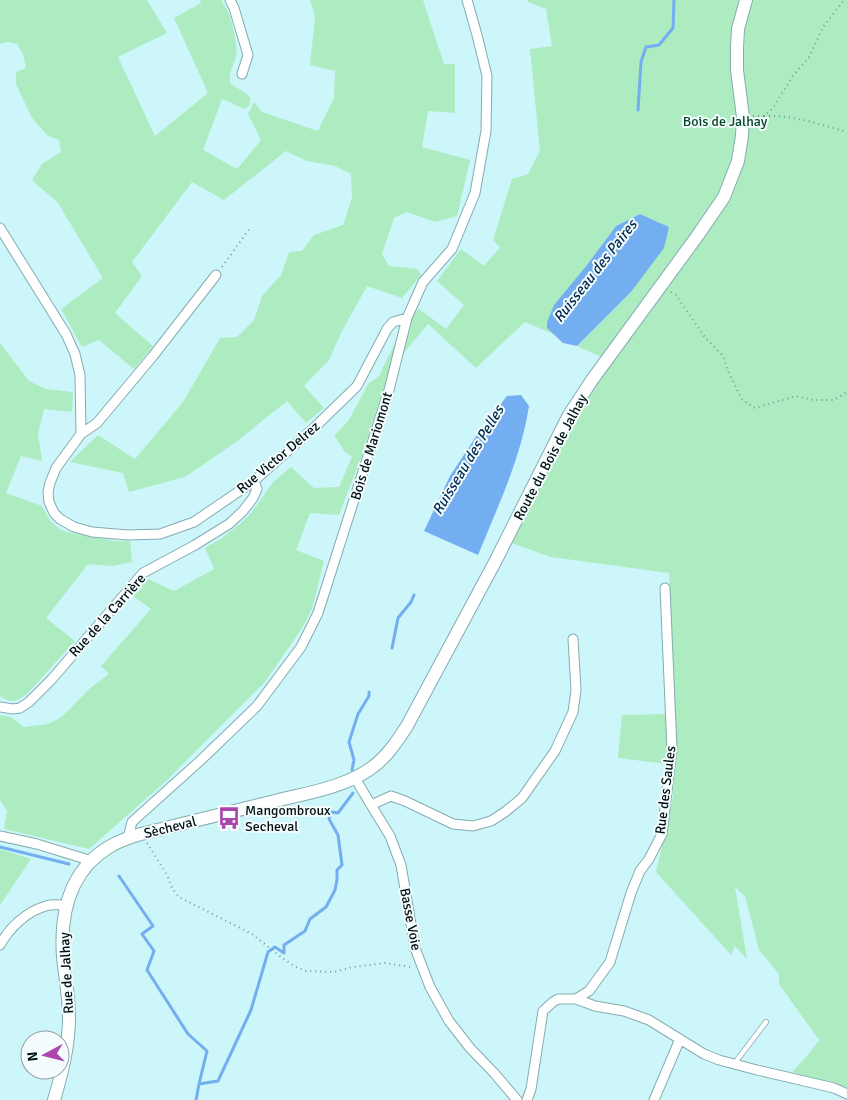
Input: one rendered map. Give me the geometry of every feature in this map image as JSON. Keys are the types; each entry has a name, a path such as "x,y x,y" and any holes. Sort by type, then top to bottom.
{"main road":[{"name":"Route du Bois de Jalhay","path":"340,784 355,778 383,759 407,726 495,562 569,415 592,380 724,197 738,161 742,136 743,117 736,48 738,29 746,0"},
{"name":"Sècheval","path":"66,905 75,880 92,861 109,847 128,838 340,784"},
{"name":"Rue de Jalhay","path":"54,1100 65,1059 68,1039 68,1002 62,932 66,905"}],"street":[{"path":"230,0 248,55 242,74"},
{"name":"Bois de Mariomont","path":"128,838 132,822 257,706 301,647 318,613 389,390 407,318 423,282 452,250 475,192 486,132 487,76 478,35 467,0"},
{"path":"0,228 66,334 75,354 80,375 81,434"},
{"name":"Rue Victor Delrez","path":"216,275 153,356 97,423 81,434 56,468 48,492 49,502 54,513 60,519 74,527 92,532 128,535 160,534 194,522 254,481 317,425 356,386 387,329 393,322 407,318"},
{"name":"Rue de la Carrière","path":"0,707 12,710 20,708 29,702 52,679 143,573 174,555 195,546 230,524 244,511 253,498 257,489 254,481"},
{"name":"Rue des Saules","path":"576,999 589,991 610,962 637,878 662,834 672,748 665,588"},
{"path":"371,806 391,796 453,824 473,826 491,821 522,798 555,751 573,712 576,690 573,639"},
{"name":"Basse Voie","path":"355,778 390,836 401,865 415,948 430,986 449,1020 470,1048 517,1100"},
{"path":"0,836 37,844 92,861"},
{"path":"0,945 12,928 27,915 45,906 66,905"},
{"path":"526,1100 531,1089 543,1012 553,1002 558,1000 576,999 595,1006 624,1011 649,1020 704,1054 734,1064 826,1086 847,1094"},
{"path":"654,1100 680,1039"}],"lane":[{"path":"734,1064 766,1022"}],"path":[{"path":"764,116 773,108 792,77 809,57 823,27 844,0"},
{"path":"743,117 774,116 814,122 847,132"},
{"path":"216,275 250,228"},
{"path":"660,287 676,295 704,336 723,356 742,400 755,408 796,396 814,400 834,400 847,392"},
{"path":"141,834 157,856 172,888 179,897 252,934 294,966 306,971 334,972 353,967 385,963 424,969"}],"green space":[{"path":"0,0 147,0 167,33 118,57 155,136 208,93 174,18 201,3 200,0 221,0 230,17 236,43 236,56 230,83 250,97 250,105 245,109 222,99 203,150 237,169 261,140 248,114 254,102 262,112 318,131 334,98 335,71 310,65 315,17 310,0 423,0 444,64 455,64 455,113 428,111 422,147 470,160 457,216 435,222 407,212 394,218 382,254 389,266 418,269 421,275 402,298 367,286 341,333 329,360 304,386 324,408 306,423 287,401 236,442 185,477 129,492 123,473 70,462 98,435 135,459 183,402 220,338 237,337 254,320 262,296 281,275 289,252 302,251 314,235 343,225 352,198 351,174 335,166 307,161 286,151 224,200 192,182 132,262 142,276 115,313 153,346 134,369 99,340 82,347 61,309 103,278 58,203 32,180 42,164 61,152 59,140 47,135 32,118 16,84 16,72 26,68 23,54 17,44 8,42 0,44"},
{"name":"Bois de Jalhay","path":"527,0 847,0 847,1091 835,1085 792,1072 819,1040 779,984 779,974 759,950 745,896 735,887 747,959 735,946 731,955 656,872 673,797 676,747 669,573 551,557 506,541 606,359 577,346 631,292 669,227 640,214 616,226 587,265 547,328 555,335 525,322 476,368 428,324 389,371 362,455 339,515 310,513 296,550 324,561 312,609 302,628 265,682 166,781 89,849 4,829 7,811 0,800 0,715 11,717 24,727 48,724 66,713 89,689 109,674 101,666 151,609 133,596 139,586 148,579 174,591 214,569 205,548 222,538 242,522 252,512 273,482 291,467 314,488 339,487 352,457 345,452 335,435 349,420 368,384 379,376 403,326 419,309 446,329 464,305 437,281 461,249 484,266 500,247 493,240 512,179 528,174 540,151 530,49 552,46 546,9"},
{"path":"0,343 29,381 46,389 73,392 72,412 44,409 38,434 42,461 21,456 6,493 42,506 50,521 61,530 115,541 130,541 132,562 113,566 88,564 46,618 75,641 28,693 15,701 4,699 0,696"},
{"path":"667,714 667,764 618,758 622,715"},
{"path":"0,849 31,859 0,905"}],"water":[{"name":"Ruisseau des Paires","path":"640,214 669,227 664,248 631,292 577,346 563,343 547,328 547,322 554,305 616,226"},
{"path":"521,395 529,406 515,463 478,555 424,531 450,476 477,435 507,396"}],"waterway":[{"name":"Ruisseau des Pelles","path":"638,110 641,62 646,47 659,45 673,28 674,0"},
{"name":"Ruisseau des Pelles","path":"392,648 398,618 411,602 414,595"},
{"name":"Ruisseau des Pelles","path":"352,770 354,760 349,742 358,714 369,696 369,692"},
{"name":"Ruisseau des Pelles","path":"196,1100 199,1084 218,1081 251,1010 268,952 275,947 284,953 284,945 305,931 310,919 326,907 335,890 337,870 342,865 338,835 329,819 331,812 338,813 353,793"},
{"path":"0,847 69,864"},
{"path":"119,876 153,926 142,934 154,951 147,970 188,1034 207,1051 199,1084"}],"place":[{"name":"Mangombroux Secheval","path":"229,818"}]}
